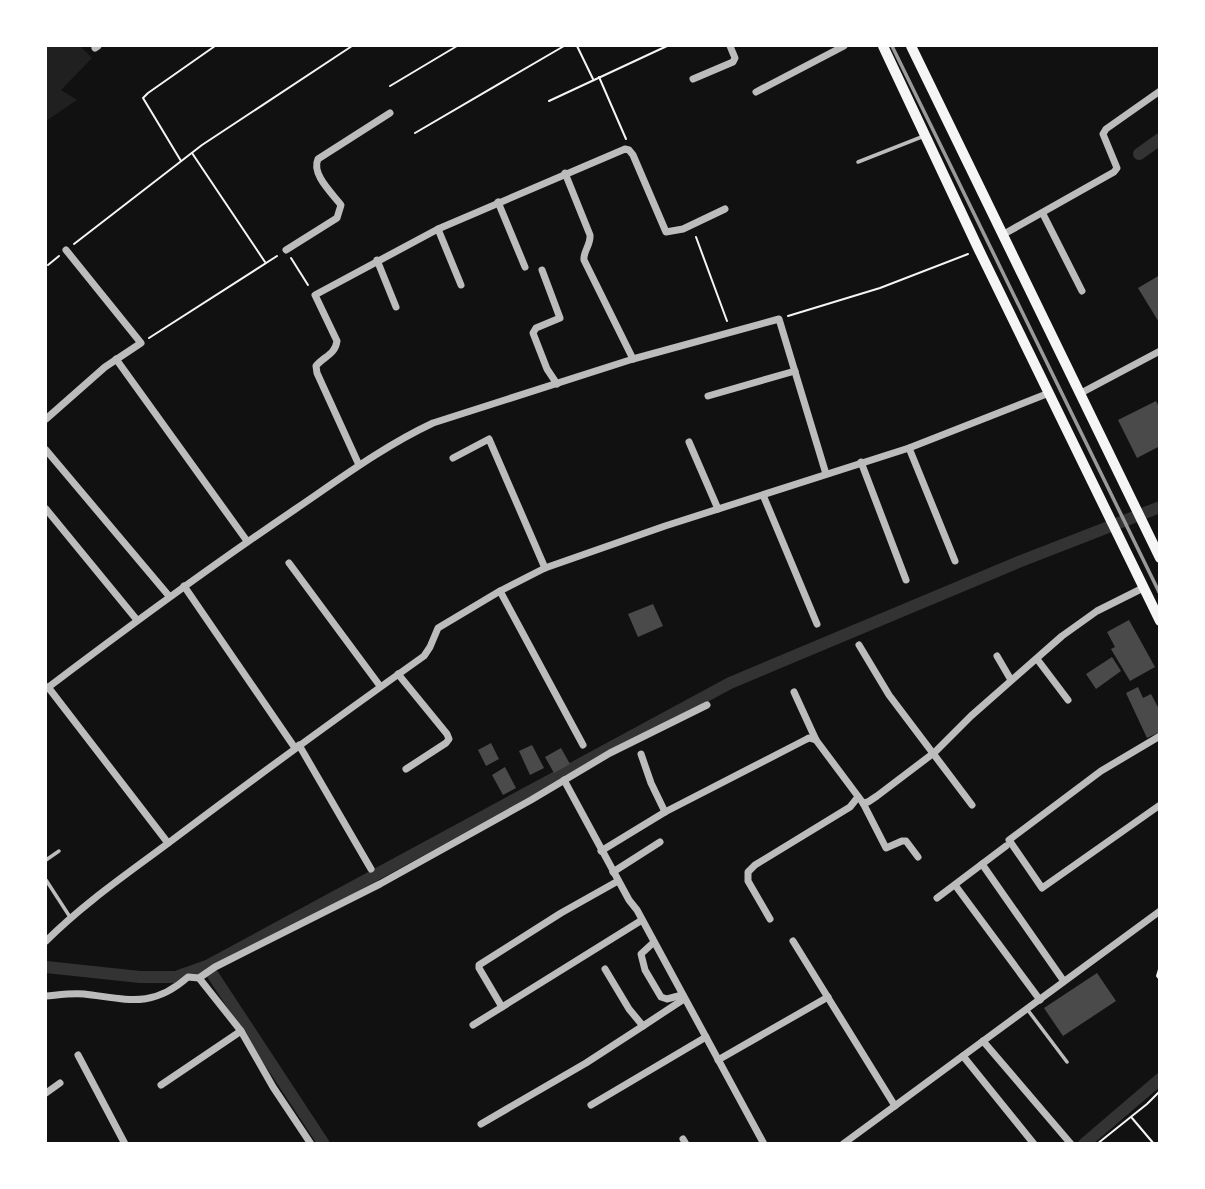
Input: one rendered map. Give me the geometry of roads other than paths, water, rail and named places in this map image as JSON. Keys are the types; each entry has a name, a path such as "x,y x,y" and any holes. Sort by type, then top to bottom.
{"main road":[{"path":"883,46 1160,621"},
{"path":"912,46 1160,558"}],"street":[{"path":"693,79 733,62 735,58 730,46"},
{"path":"756,92 844,46"},
{"path":"1004,234 1114,173 1117,168 1103,134 1106,129 1160,91"},
{"path":"286,250 337,218 341,211 341,205 316,171 318,159 390,113"},
{"path":"359,465 317,373 316,366 332,354 337,341 315,295 438,229 625,149 634,155 666,232 683,229 725,209"},
{"path":"565,173 590,235 590,243 583,254 584,260 634,359"},
{"path":"498,202 525,267"},
{"path":"1043,214 1082,291"},
{"path":"438,229 460,285"},
{"path":"46,419 116,359 141,343 66,250"},
{"path":"377,260 396,307"},
{"path":"542,270 560,318 536,328 533,333 547,369 557,384"},
{"path":"168,843 47,688 247,541 359,465 433,423 634,359 779,319 826,474"},
{"path":"1081,393 1160,351"},
{"path":"116,359 247,541"},
{"path":"708,396 795,371"},
{"path":"46,942 70,917 297,746 424,656 438,628 500,591 545,568 909,448 1049,393"},
{"path":"453,458 489,439 545,568"},
{"path":"689,442 718,509"},
{"path":"909,448 955,561"},
{"path":"46,450 169,596"},
{"path":"861,462 906,580"},
{"path":"763,495 817,624"},
{"path":"46,509 137,620"},
{"path":"289,563 380,686"},
{"path":"184,586 297,746 372,869"},
{"path":"769,919 748,881 748,872 755,865 860,800 868,802 877,796 932,755 1062,636 1097,611 1143,588"},
{"path":"500,591 583,745"},
{"path":"859,645 889,695 932,755 972,804"},
{"path":"997,656 1012,680"},
{"path":"1037,659 1068,700"},
{"path":"398,674 449,739 406,769"},
{"path":"794,692 816,740 860,800 887,848 906,841 918,857"},
{"path":"46,996 83,994 117,1000 152,998 178,986 188,977 201,976 380,884 621,747 707,705"},
{"path":"1160,736 1101,771 1009,839 1042,888 1160,805"},
{"path":"601,851 665,812 809,738 816,740"},
{"path":"641,754 665,812"},
{"path":"564,780 764,1143"},
{"path":"613,872 660,842"},
{"path":"937,898 1006,846"},
{"path":"982,864 1063,980"},
{"path":"502,1007 479,968 480,965 561,913 618,881"},
{"path":"955,885 1040,1000"},
{"path":"844,1143 855,1140 895,1106 1160,911"},
{"path":"473,1025 642,920"},
{"path":"793,941 895,1106"},
{"path":"654,942 641,954 645,970 661,997 683,997"},
{"path":"605,969 629,1009 643,1026"},
{"path":"201,976 241,1031 273,1087 311,1143"},
{"path":"481,1124 586,1063 683,997"},
{"path":"719,1059 828,997"},
{"path":"161,1085 241,1031"},
{"path":"592,1105 706,1037"},
{"path":"984,1041 1071,1143"},
{"path":"78,1055 125,1143"},
{"path":"963,1056 1034,1143"},
{"path":"46,1093 60,1083"}],"lane":[{"path":"858,162 926,135"},
{"path":"46,860 59,851"},
{"path":"46,880 70,917"},
{"path":"1027,1009 1067,1062"}],"waterway":[{"path":"1139,154 1160,139"},
{"path":"46,967 140,977 176,977 207,966 730,683 1021,561 1160,507"},
{"path":"207,966 324,1144"},
{"path":"1084,1144 1160,1079"}],"railway":[{"path":"892,46 1160,594"}]}
